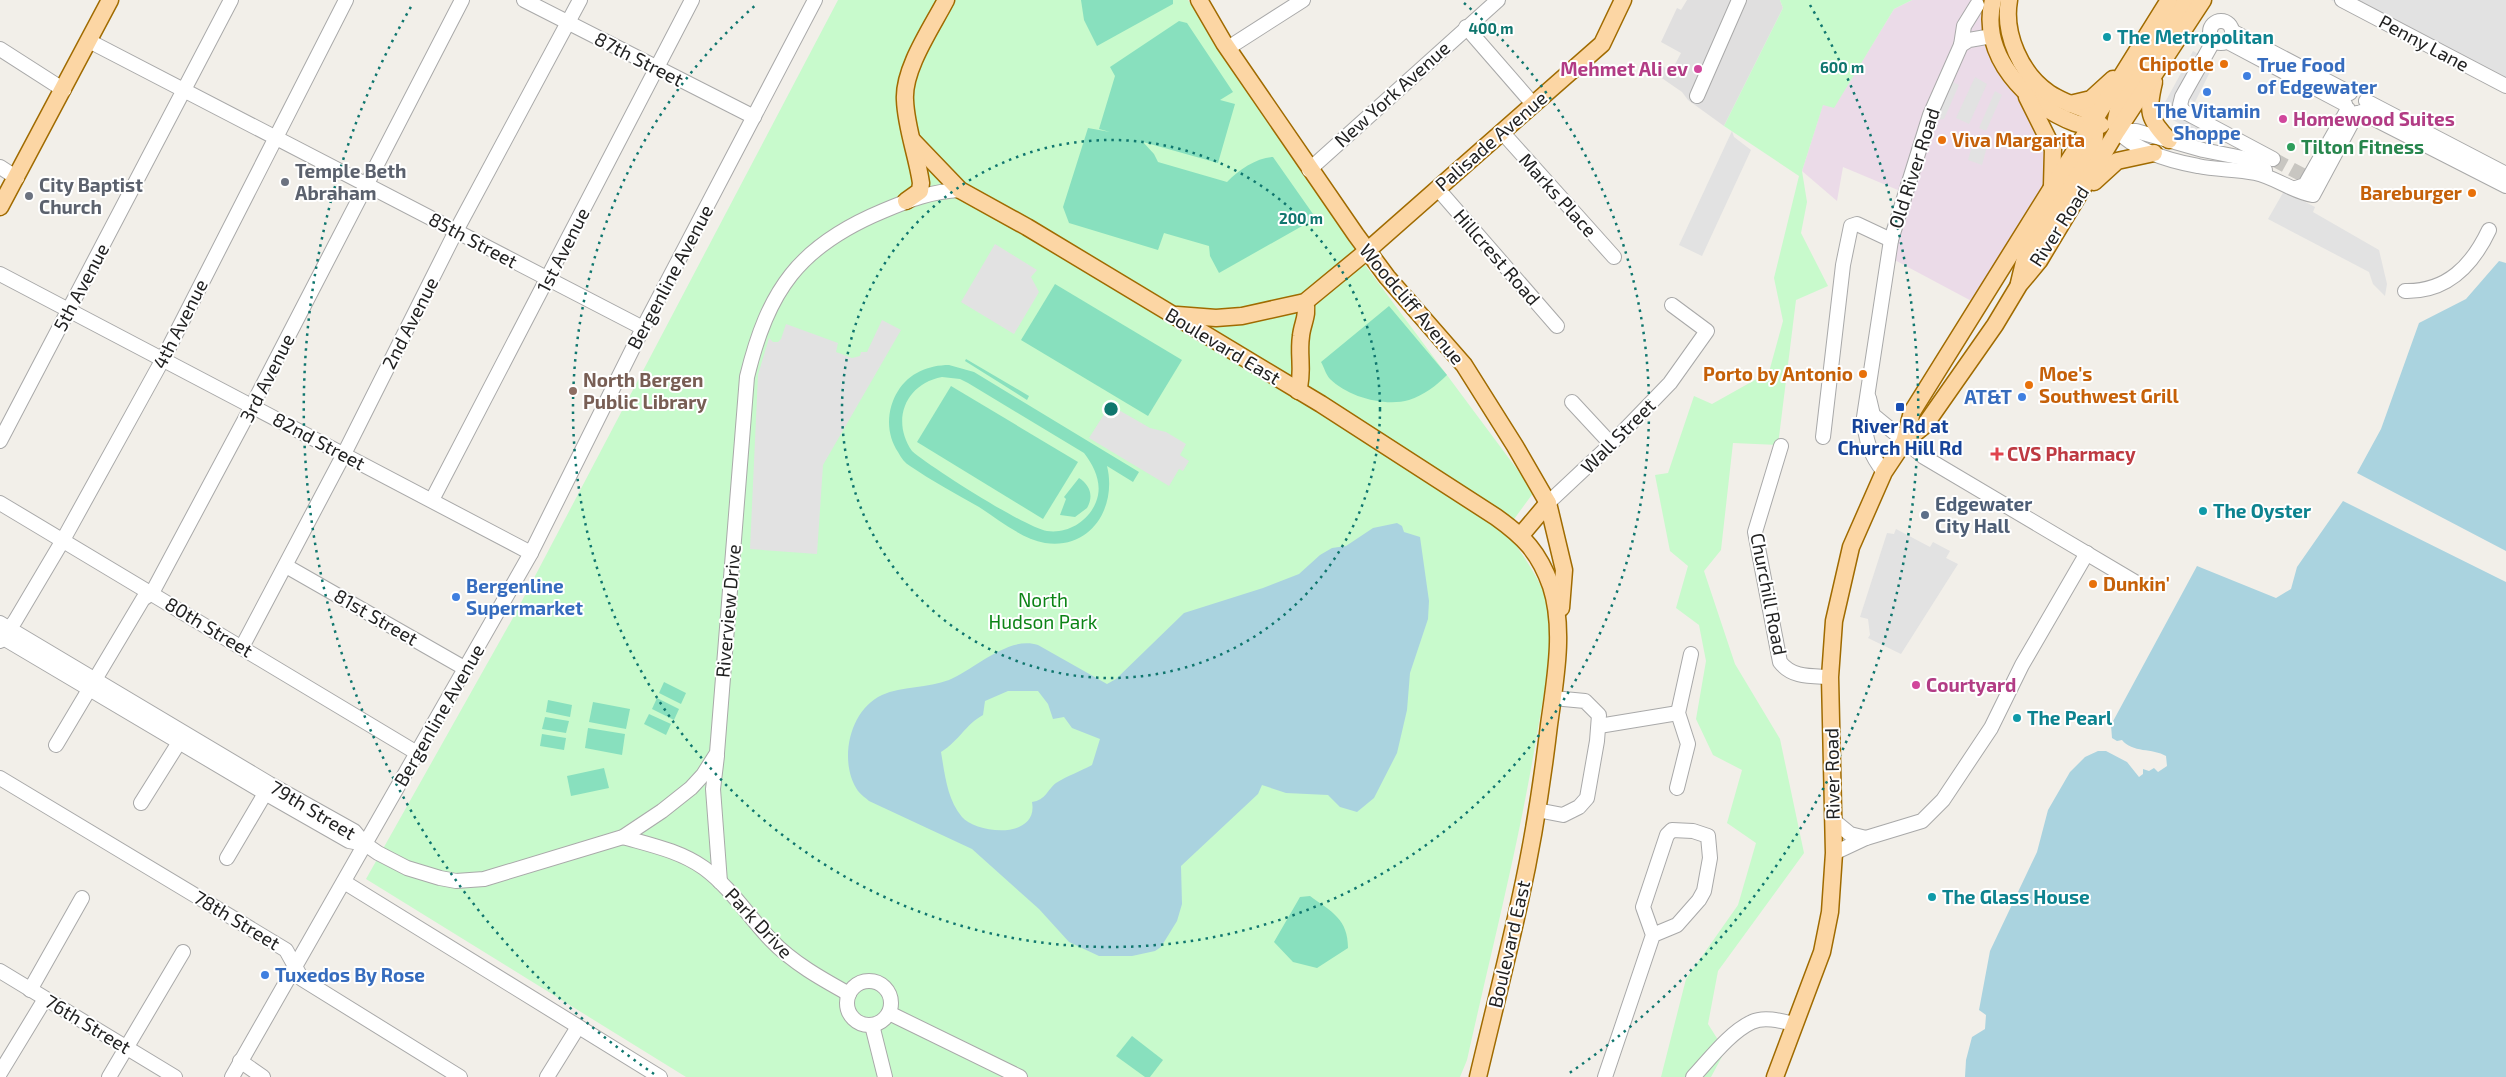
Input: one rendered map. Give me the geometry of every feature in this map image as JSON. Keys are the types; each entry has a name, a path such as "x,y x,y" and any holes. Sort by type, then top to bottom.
{"main road":[{"path":"0,207 64,90 110,0"},
{"path":"906,201 920,191 921,185 905,98 908,75 946,0"},
{"name":"Woodcliff Avenue","path":"1199,0 1228,48 1367,251 1464,365 1548,503 1564,570 1558,630"},
{"name":"Palisade Avenue","path":"1367,251 1602,44 1623,0"},
{"path":"1993,0 1991,8 1992,36 2009,73 2025,92 2040,106 2077,124 2093,123 2117,131 2116,117 2118,110 2186,0"},
{"name":"River Road","path":"1904,442 1912,412 2169,0"},
{"name":"River Road","path":"1775,1077 1822,952 1830,912 1834,853 1830,677 1834,620 1851,547 1884,472 1904,442 1925,425 1995,325 2019,285 2039,261 2117,131 2203,0"},
{"path":"2011,3 2010,34 2024,66 2048,92 2070,104 2089,111 2096,141 2094,148 2029,250 2019,285"},
{"path":"2070,104 2091,99 2103,91 2134,58"},
{"path":"2157,71 2149,105 2150,117 2168,140"},
{"path":"2025,92 2053,149 2052,187"},
{"name":"Boulevard East","path":"913,141 960,190 1019,222 1450,485 1521,535 1532,548 1551,587 1558,630 1553,698 1537,810 1520,900 1478,1077"},
{"path":"2075,202 2106,169 2117,161 2154,153"},
{"path":"1172,315 1216,318 1242,316 1305,302 1367,251"},
{"path":"1298,391 1303,376 1300,342 1307,315 1305,302"},
{"name":"Wall Street","path":"1521,535 1548,503"}],"street":[{"name":"5th Avenue","path":"0,441 231,0"},
{"name":"4th Avenue","path":"2,633 63,540 163,359 346,0"},
{"name":"3rd Avenue","path":"56,745 143,599 152,593 252,406 462,0"},
{"name":"87th Street","path":"524,0 754,117"},
{"name":"2nd Avenue","path":"242,647 344,454 456,232 580,0"},
{"name":"1st Avenue","path":"432,500 692,0"},
{"name":"Bergenline Avenue","path":"232,1077 531,553 643,328 815,0"},
{"path":"1228,48 1303,0"},
{"name":"New York Avenue","path":"1310,170 1498,0"},
{"path":"1697,96 1739,0"},
{"name":"Penny Lane","path":"2342,0 2506,86"},
{"name":"Old River Road","path":"1891,240 1930,115 1961,46 1964,26 1977,5"},
{"path":"1466,27 1533,104"},
{"path":"1961,46 1969,40 1992,36"},
{"path":"2273,159 2183,112 2180,105 2182,97 2224,37 2499,184 2506,186 2506,175 2354,105"},
{"name":"85th Street","path":"89,41 185,89 643,328"},
{"path":"0,49 64,90"},
{"path":"2117,131 2136,130 2168,140 2243,158 2277,179 2313,195 2354,105"},
{"path":"2117,131 2129,144 2154,153 2199,166 2256,173 2277,179"},
{"name":"Marks Place","path":"1502,132 1614,257"},
{"path":"0,167 17,178"},
{"name":"Hillcrest Road","path":"1437,188 1557,326"},
{"name":"Riverview Drive","path":"365,844 407,868 440,878 469,881 506,874 623,837 639,828 691,788 703,775 717,753 747,377 755,342 778,292 797,266 835,234 857,222 906,201 938,191 960,190"},
{"path":"1823,437 1843,265 1851,226 1857,224 1891,240 1869,395 1864,417 1867,443 1875,460 1884,472"},
{"path":"2405,291 2427,290 2449,282 2461,272 2481,246 2489,230"},
{"name":"82nd Street","path":"0,274 531,553"},
{"name":"Wall Street","path":"1548,503 1612,444 1670,383 1707,331 1672,305"},
{"path":"1869,395 1873,415 1904,442 1971,486 2140,585"},
{"path":"1572,402 1612,444"},
{"name":"Churchill Road","path":"1781,446 1755,532 1780,662 1787,671 1803,676 1830,677"},
{"name":"80th Street","path":"0,503 417,753"},
{"path":"1834,853 1866,838 1922,822 1944,800 1991,728 2022,665 2087,554"},
{"name":"81st Street","path":"286,566 466,669"},
{"name":"79th Street","path":"2,633 182,737 349,841 365,844"},
{"path":"1676,788 1688,744 1678,713 1691,654"},
{"path":"1537,810 1563,816 1579,807 1587,798 1599,726 1599,715 1585,701 1553,698"},
{"path":"1599,726 1678,713"},
{"path":"141,803 182,737"},
{"name":"Park Drive","path":"717,753 713,789 720,882"},
{"name":"78th Street","path":"0,778 286,950 302,979 460,1077"},
{"path":"227,858 268,789"},
{"path":"1833,820 1845,831 1866,838"},
{"path":"1605,1077 1653,935 1643,908 1667,835 1672,830 1693,831 1708,836 1710,858 1704,892 1677,925 1653,935"},
{"name":"Park Drive","path":"623,837 677,853 704,868 720,882 772,941 794,961 849,994"},
{"path":"344,882 660,1077"},
{"path":"30,990 82,898"},
{"path":"109,1077 183,952"},
{"name":"76th Street","path":"0,971 176,1077"},
{"path":"864,982 878,983 888,992 890,999 889,1012 885,1018 872,1025 859,1023 854,1019 848,1008 849,994 864,982"},
{"path":"0,1073 45,999"},
{"path":"889,1012 1020,1077"},
{"path":"1693,1077 1725,1042 1752,1021 1777,1019 1794,1024"},
{"path":"872,1025 885,1077"},
{"path":"547,1077 578,1027"},
{"path":"240,1061 264,1077"}],"shaded area":[{"path":"1687,0 1780,0 1783,8 1724,126 1688,100 1682,92 1653,72 1659,63 1671,72 1681,53 1661,42 1677,8 1681,10"},
{"path":"1912,0 1993,0 1992,36 2053,149 2052,187 1979,305 1889,257 1905,193 1843,167 1837,201 1802,171 1823,104 1834,107 1894,9"},
{"path":"2331,0 2506,0 2506,93"},
{"path":"2193,51 2200,55 2170,110 2163,106"},
{"path":"2208,60 2214,64 2195,102 2188,98"},
{"path":"1975,77 1987,84 1969,124 1956,118"},
{"path":"1953,82 1959,85 1944,119 1936,120"},
{"path":"1995,91 2002,95 1986,131 1979,128"},
{"path":"2170,110 2213,132 2209,139 2167,117"},
{"path":"1732,131 1734,137 1751,150 1702,256 1679,245"},
{"path":"1974,138 1988,143 1982,165 1968,160"},
{"path":"2284,191 2315,207 2313,212 2379,250 2387,284 2385,296 2373,284 2369,272 2268,219"},
{"path":"995,244 1037,270 1031,277 1039,292 1014,334 961,302"},
{"path":"882,320 901,330 823,465 817,554 750,549 758,375 769,338 773,342 778,342 781,339 786,324 838,343 836,352 852,358 860,356 861,352 867,352"},
{"path":"1110,405 1150,428 1166,432 1186,444 1180,455 1189,461 1183,471 1179,469 1169,486 1089,438"},
{"path":"1896,529 1930,547 1933,542 1950,551 1946,558 1958,564 1901,654 1868,638 1870,635 1868,619 1860,617 1887,533 1894,534"}],"green space":[{"name":"North Hudson Park","path":"838,0 1188,0 1368,269 1534,492 1506,530 1542,588 1548,606 1550,638 1543,703 1513,857 1467,1060 1460,1077 686,1077 366,879 514,616"},
{"path":"1081,0 1173,0 1173,4 1097,46 1084,20"},
{"path":"1780,0 1912,0 1894,9 1834,108 1823,105 1802,171 1807,202 1801,233 1828,286 1796,300 1778,445 1733,443 1721,550 1704,571 1735,664 1780,739 1804,853 1718,971 1708,1024 1725,1051 1711,1077 1661,1077 1686,979 1738,905 1756,843 1727,823 1742,770 1713,755 1696,719 1706,661 1699,625 1676,608 1688,566 1670,551 1655,475 1668,473 1694,396 1712,404 1769,372 1783,321 1774,278 1799,176 1724,126 1783,8"},
{"path":"1179,21 1187,23 1233,92 1220,100 1235,104 1218,163 1143,142 1154,154 1158,162 1227,182 1248,165 1273,157 1313,214 1311,221 1219,273 1210,256 1209,246 1164,233 1158,250 1069,223 1063,207 1088,128 1110,132 1099,129 1115,76 1110,67"},
{"path":"1055,284 1182,360 1148,416 1021,340"},
{"path":"1389,306 1447,375 1425,393 1399,402 1367,399 1347,391 1330,379 1321,362"},
{"path":"966,359 1029,396 1027,400 965,361"},
{"path":"942,365 974,372 1139,472 1133,482 1107,466 1108,496 1104,510 1088,532 1076,540 1062,543 1045,543 1028,538 908,465 894,445 889,422 891,406 898,391 908,379 920,371","holes":["942,377 960,379 1084,453 1092,464 1097,476 1099,489 1096,502 1082,521 1062,531 1047,531 1036,527 978,496 912,451 903,428 905,405 919,387 929,381"]},
{"path":"951,386 1078,462 1043,519 917,442"},
{"path":"1079,478 1090,491 1087,508 1075,517 1060,515 1066,499 1064,497"},
{"path":"664,682 686,693 681,704 659,693"},
{"path":"657,698 679,709 674,720 652,709"},
{"path":"548,700 572,705 570,717 546,712"},
{"path":"593,702 630,709 626,729 589,722"},
{"path":"649,714 671,724 666,735 644,724"},
{"path":"545,717 569,721 566,733 542,729"},
{"path":"588,728 625,734 622,755 585,748"},
{"path":"542,734 566,738 564,750 540,746"},
{"path":"604,768 609,788 571,796 567,776"},
{"path":"1310,896 1332,912 1342,923 1348,948 1317,968 1293,962 1274,942 1300,897"},
{"path":"1132,1036 1163,1060 1150,1077 1145,1077 1116,1056"}],"water":[{"path":"2499,261 2506,263 2506,551 2357,473 2381,429 2419,323 2466,299"},
{"path":"2343,501 2506,582 2506,1077 1965,1077 1966,1060 1972,1037 1985,1029 1986,1015 1979,1010 1990,951 2037,852 2048,810 2070,772 2085,757 2098,751 2106,751 2127,762 2139,777 2143,774 2143,769 2149,771 2154,768 2158,772 2167,766 2166,756 2131,747 2122,740 2117,741 2112,738 2111,725 2197,566 2276,598 2291,589 2297,567"},
{"path":"1397,523 1402,526 1404,532 1420,537 1429,601 1428,619 1410,673 1407,710 1397,753 1374,798 1357,812 1340,807 1328,795 1286,793 1262,785 1258,794 1181,866 1182,904 1177,921 1161,947 1155,951 1132,956 1099,956 1069,942 1039,909 972,849 869,801 858,791 852,779 848,752 855,724 871,702 882,695 898,690 941,683 959,675 1004,649 1027,643 1038,645 1107,684 1116,679 1184,613 1263,588 1299,574 1320,555 1332,548 1346,546 1373,528","holes":["1008,691 1038,691 1048,704 1053,719 1064,717 1072,728 1100,739 1092,765 1056,783 1043,797 1032,802 1032,814 1026,823 1017,828 992,830 969,823 957,810 950,795 941,752 983,715 985,701"]}],"tunnel":[{"path":"2273,159 2319,184"}],"place":[{"name":"The Metropolitan","path":"2107,37"},
{"name":"Chipotle","path":"2224,64"},
{"name":"Mehmet Ali ev","path":"1698,69"},
{"name":"True Food of Edgewater","path":"2247,76"},
{"name":"The Vitamin Shoppe","path":"2207,92"},
{"name":"Homewood Suites","path":"2283,119"},
{"name":"Viva Margarita","path":"1942,140"},
{"name":"Tilton Fitness","path":"2291,147"},
{"name":"Temple Beth Abraham","path":"285,182"},
{"name":"Bareburger","path":"2472,193"},
{"name":"City Baptist Church","path":"29,196"},
{"name":"Porto by Antonio","path":"1863,374"},
{"name":"Moe's Southwest Grill","path":"2029,385"},
{"name":"North Bergen Public Library","path":"573,391"},
{"name":"AT&T","path":"2022,397"},
{"name":"River Rd at Church Hill Rd","path":"1900,407"},
{"name":"CVS Pharmacy","path":"1997,454"},
{"name":"The Oyster","path":"2203,511"},
{"name":"Edgewater City Hall","path":"1925,515"},
{"name":"Dunkin'","path":"2093,584"},
{"name":"Bergenline Supermarket","path":"456,597"},
{"name":"Courtyard","path":"1916,685"},
{"name":"The Pearl","path":"2017,718"},
{"name":"The Glass House","path":"1932,897"},
{"name":"Tuxedos By Rose","path":"265,975"}]}
